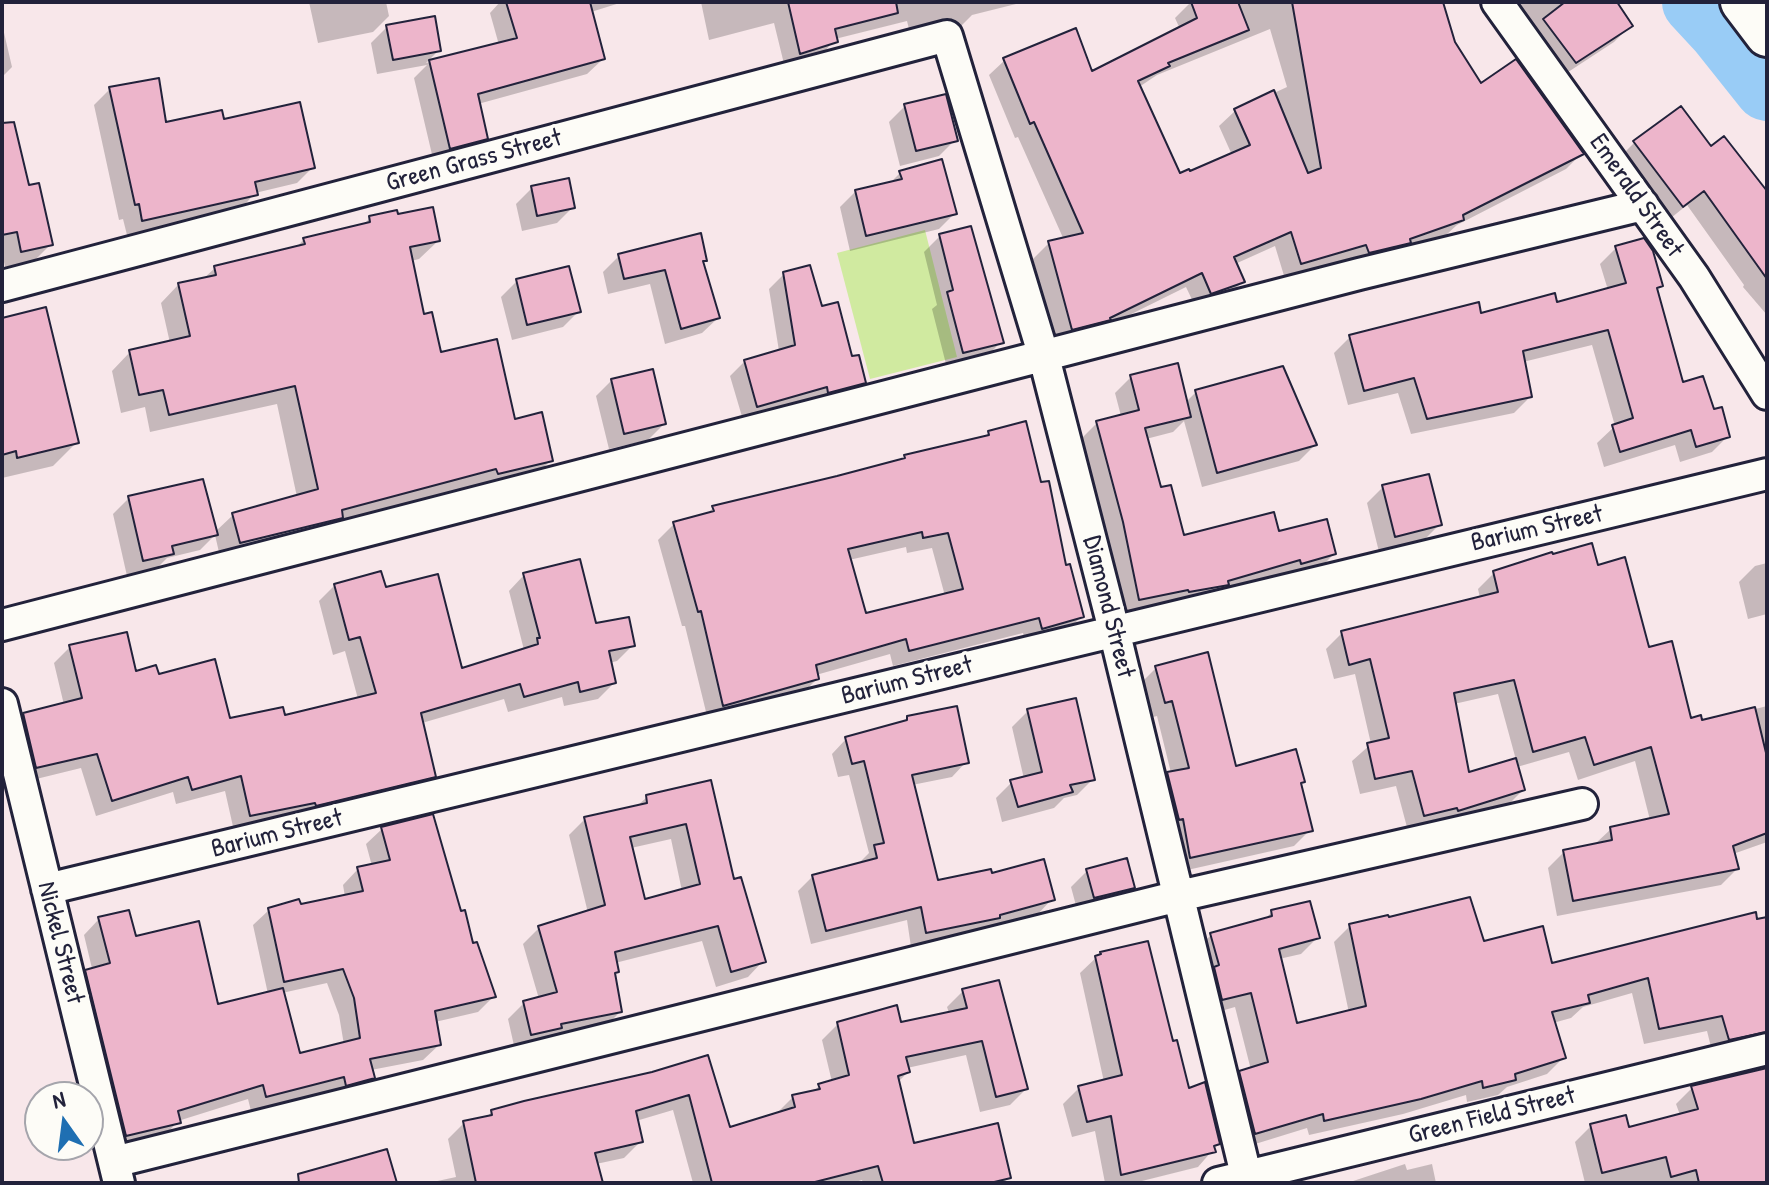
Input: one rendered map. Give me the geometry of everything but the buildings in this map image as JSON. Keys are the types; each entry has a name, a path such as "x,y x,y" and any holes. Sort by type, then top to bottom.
{"street":[{"name":"Emerald Street","path":"1497,2 1694,277 1767,394"},
{"path":"1742,2 1767,35"},
{"name":"Green Grass Street","path":"2,286 947,36"},
{"name":"Diamond Street","path":"947,36 1044,357 1114,630 1179,896 1237,1181"},
{"path":"2,625 1359,274 1643,205"},
{"name":"Barium Street","path":"47,889 1767,474"},
{"name":"Nickel Street","path":"2,704 116,1172"},
{"path":"116,1172 1179,896 1582,804"},
{"name":"Green Field Street","path":"1237,1181 1767,1049"}],"green space":[{"path":"925,230 957,357 870,379 837,253"}],"waterway":[{"path":"1695,2 1767,88"}]}
